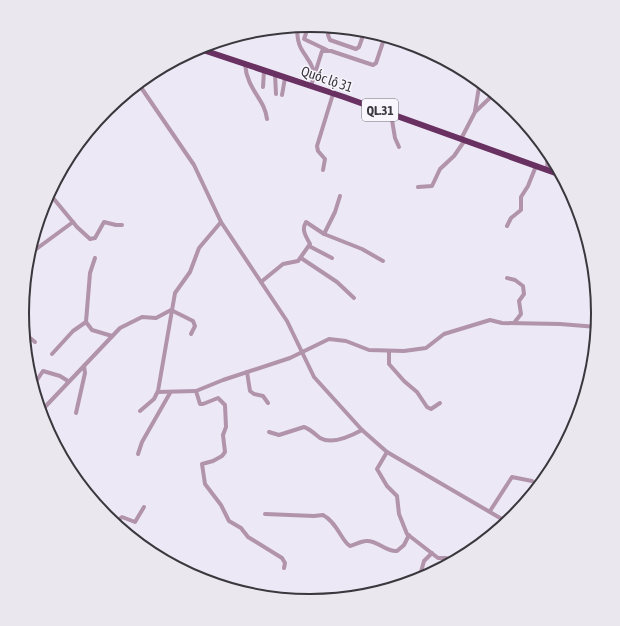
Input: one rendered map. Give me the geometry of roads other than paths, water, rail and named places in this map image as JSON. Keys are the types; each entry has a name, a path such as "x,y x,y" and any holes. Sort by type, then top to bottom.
{"highway":[{"name":"Quốc lộ 31","path":"207,51 311,86 552,172"}],"street":[{"path":"306,32 304,39 328,50 373,65 383,42"},
{"path":"296,33 299,47 315,72"},
{"path":"329,33 330,40 356,49 360,47 363,37"},
{"path":"311,86 322,51 328,50"},
{"path":"245,64 248,83 265,110 267,119"},
{"path":"263,87 264,71"},
{"path":"275,74 276,94"},
{"path":"282,95 285,78"},
{"path":"141,88 194,165 221,222 287,321 314,377 362,430 386,452 501,518"},
{"path":"418,186 432,186 440,168 454,156 463,141 475,112 479,88"},
{"path":"323,170 325,159 318,151 317,146 333,94"},
{"path":"475,112 490,98"},
{"path":"391,114 395,138 399,147"},
{"path":"547,163 547,170"},
{"path":"507,226 511,218 521,210 521,197 528,186 536,166"},
{"path":"324,234 335,212 340,196"},
{"path":"53,198 73,222 92,239 95,238 104,222 122,225"},
{"path":"37,249 73,222"},
{"path":"140,411 154,399 158,392 165,357 171,310 176,291 190,272 199,248 221,222"},
{"path":"261,282 283,264 291,263 301,258 310,242 304,235 306,222 324,234 362,249 383,262"},
{"path":"309,246 332,258"},
{"path":"95,258 90,274 86,322 92,330 112,336"},
{"path":"301,258 337,282 354,298"},
{"path":"507,278 515,280 523,286 524,294 519,301 521,314 514,324"},
{"path":"171,310 193,321 195,326 190,334"},
{"path":"45,407 122,326 139,319 156,318 171,310"},
{"path":"158,392 170,393 196,391 302,352 329,339 346,340 366,349 389,351 424,349 444,334 490,320 514,324 560,324 590,326"},
{"path":"52,354 73,331 86,322"},
{"path":"30,338 35,342"},
{"path":"389,351 389,364 416,392 427,407 431,409 440,403"},
{"path":"76,413 85,372 84,366"},
{"path":"37,380 43,371 60,376 68,381"},
{"path":"248,372 250,391 254,394 263,396 268,403"},
{"path":"196,391 200,404 218,398 222,401 225,408 226,427 223,435 225,452 222,456 213,461 202,464 205,484 221,505 229,521 241,528 248,537 282,558 285,563 284,568"},
{"path":"138,454 145,436 170,393"},
{"path":"269,432 279,435 304,427 322,439 328,440 344,438 362,430"},
{"path":"386,452 377,469 387,486 397,496 399,514 409,535 438,558 446,558"},
{"path":"490,511 512,477 532,482"},
{"path":"119,519 122,517 135,522 144,507"},
{"path":"264,514 309,516 323,515 336,525 347,544 350,546 367,541 378,544 389,551 397,551 404,545 409,535"},
{"path":"421,571 424,561 432,553"}]}
